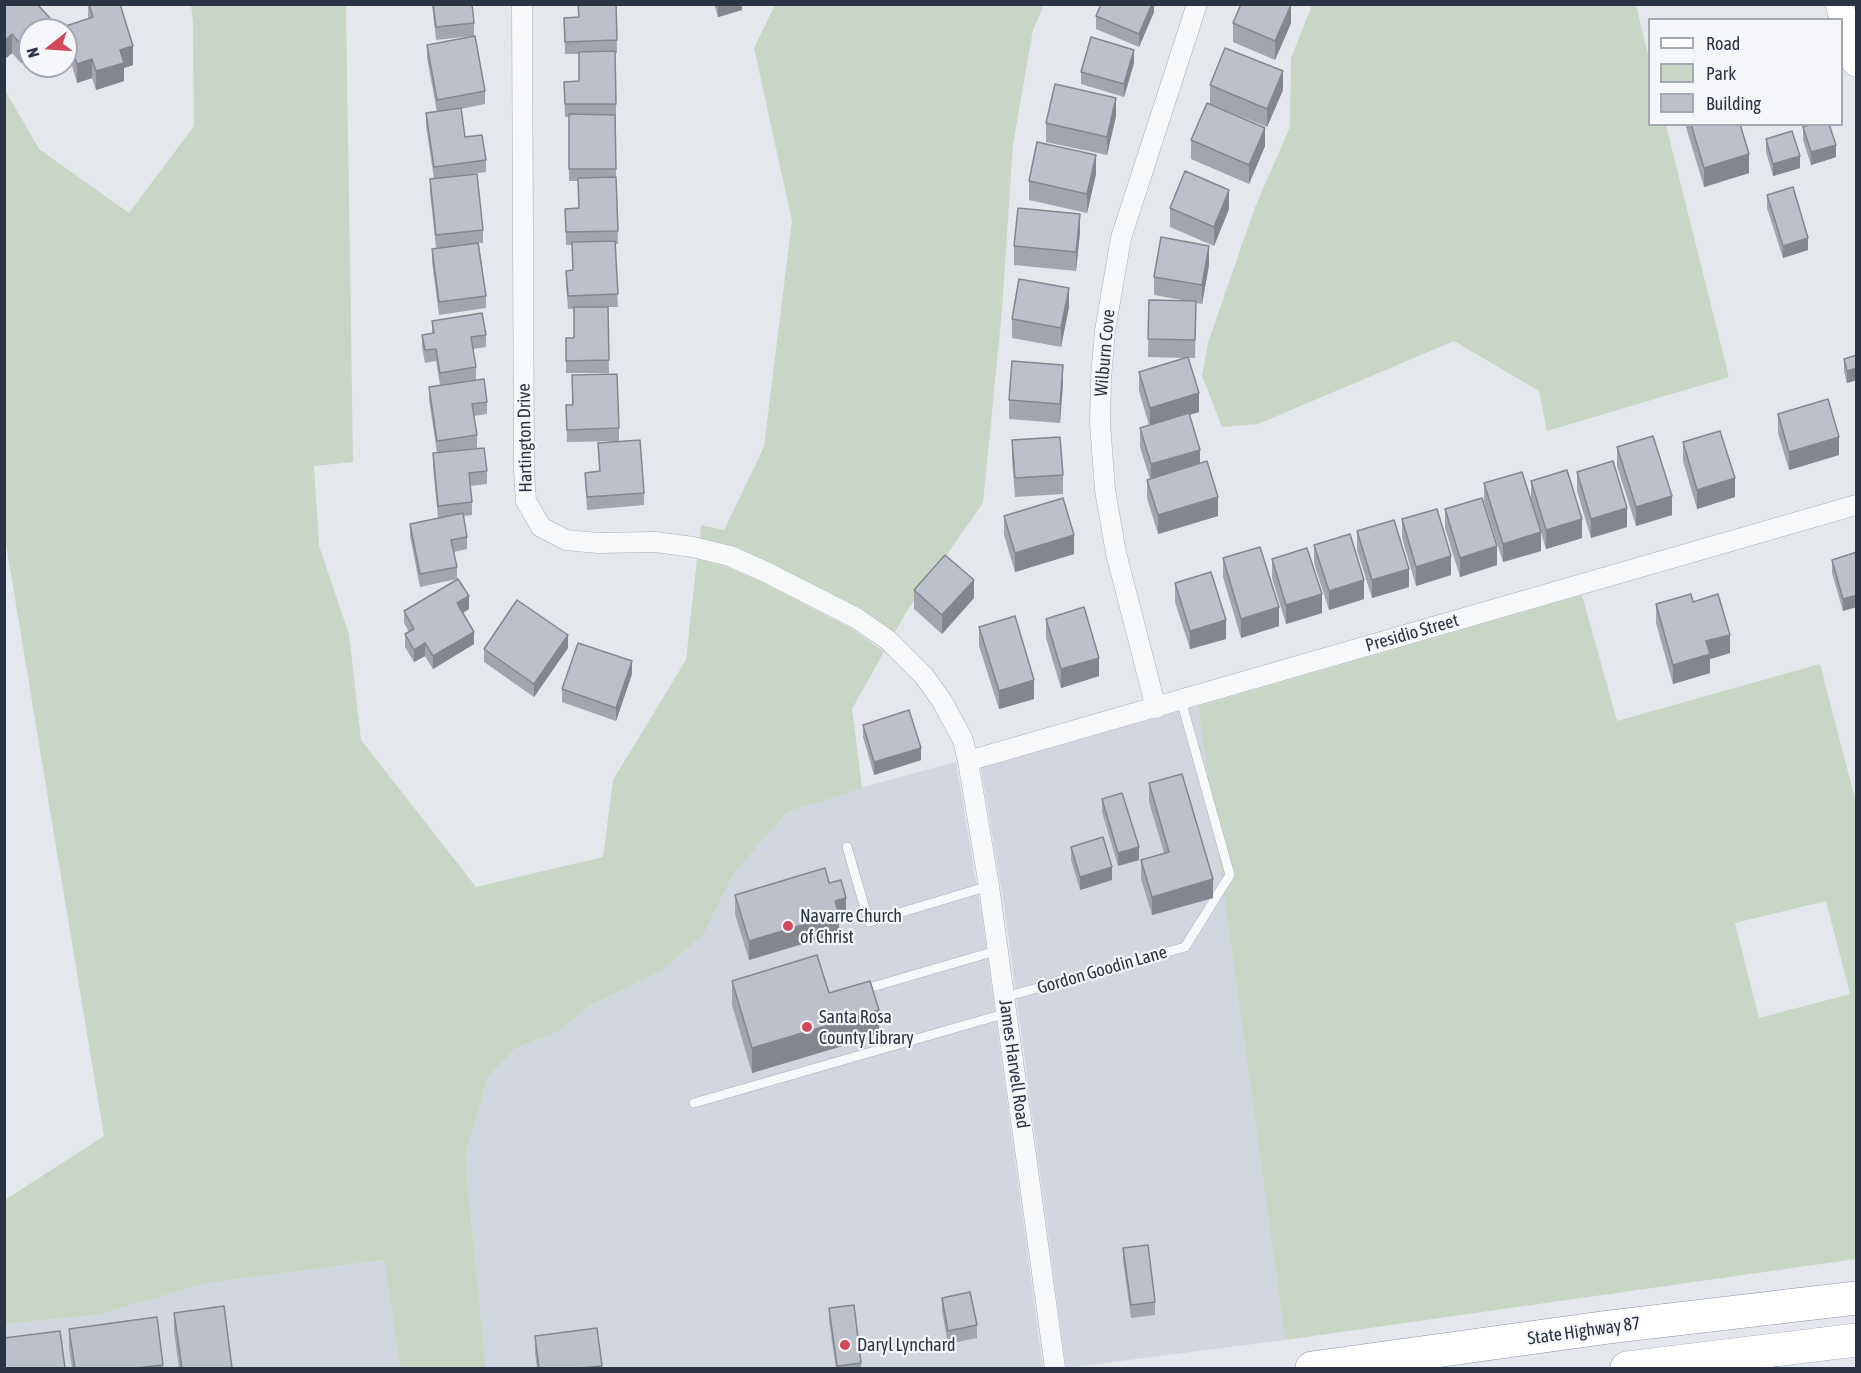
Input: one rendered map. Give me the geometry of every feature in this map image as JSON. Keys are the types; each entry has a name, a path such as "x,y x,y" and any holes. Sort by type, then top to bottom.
{"highway":[{"name":"State Highway 87","path":"1312,1368 1609,1328 1857,1298"},
{"path":"1627,1368 1857,1340"}],"street":[{"name":"Hartington Drive","path":"522,4 524,470 526,501 541,527 566,540 598,543 674,544 730,556 856,618 888,640 924,676 956,724 968,761"},
{"name":"Wilburn Cove","path":"1156,708 1116,554 1105,490 1100,423 1101,377 1105,331 1121,238 1197,4"},
{"path":"1839,4 1857,63"},
{"name":"Presidio Street","path":"968,761 1857,505"},
{"name":"James Harvell Road","path":"968,761 999,950 1054,1368"}],"lane":[{"name":"Gordon Goodin Lane","path":"694,1103 1185,947 1230,875 1181,700"},
{"path":"847,847 869,922 989,886"},
{"path":"851,993 999,950"}],"shaded area":[{"path":"1198,706 1285,1340 1066,1368 1005,911 981,768"},
{"path":"956,762 982,916 1043,1368 486,1368 465,1156 488,1077 516,1048 559,1031 589,1006 663,970 704,934 733,875 787,812 852,790"},
{"path":"384,1260 400,1368 5,1368 5,1324 97,1315 207,1283"}],"green space":[{"path":"191,5 346,5 353,462 314,466 319,546 349,634 361,740 476,887 603,857 613,780 686,660 697,559 725,566 760,581 849,627 884,652 852,709 862,788 787,812 733,875 704,934 663,970 589,1006 559,1031 516,1048 488,1077 465,1156 486,1368 400,1368 384,1260 207,1283 97,1315 5,1324 5,1200 104,1136 5,538 5,90 39,149 129,213 194,126"},
{"path":"775,5 1044,5 1033,30 1013,144 1002,310 983,503 907,611 895,632 862,609 772,564 736,547 700,538 701,525 724,530 764,447 792,221 754,48"},
{"path":"1312,5 1636,5 1648,55 1648,126 1666,126 1729,377 1547,431 1539,391 1454,341 1258,424 1222,427 1202,376 1208,343 1255,207 1290,127 1291,58"},
{"path":"1582,595 1617,721 1820,664 1856,803 1856,1259 1285,1340 1198,706","holes":["1826,901 1850,994 1759,1018 1735,923"]}],"building":[{"path":"4,4 37,4 50,18 18,18 18,41 12,34 4,41"},
{"path":"89,4 120,4 133,46 120,50 124,63 96,71 92,59 78,64 78,22 93,17"},
{"path":"433,4 472,4 474,23 436,27"},
{"path":"578,4 616,4 617,40 565,42 564,18 579,17"},
{"path":"1101,4 1152,4 1139,34 1096,16"},
{"path":"1241,4 1291,5 1275,41 1233,23"},
{"path":"475,36 485,91 437,100 427,45"},
{"path":"1091,37 1134,50 1124,84 1081,72"},
{"path":"1225,48 1283,71 1267,109 1210,85"},
{"path":"615,51 616,104 565,104 564,82 579,81 579,52"},
{"path":"1055,84 1116,98 1107,137 1046,123"},
{"path":"1207,103 1265,128 1249,165 1191,140"},
{"path":"461,108 465,137 482,135 486,160 434,167 426,113"},
{"path":"569,114 615,115 616,169 569,169"},
{"path":"1692,126 1741,126 1749,154 1704,168"},
{"path":"1830,126 1836,145 1811,152 1803,127"},
{"path":"1792,131 1800,156 1773,164 1766,139"},
{"path":"1037,142 1096,155 1087,194 1029,181"},
{"path":"1185,171 1229,190 1214,227 1170,208"},
{"path":"477,174 483,230 436,235 430,179"},
{"path":"616,177 618,231 566,232 565,209 579,208 578,178"},
{"path":"1793,187 1808,238 1783,246 1767,195"},
{"path":"1018,208 1080,214 1076,252 1014,246"},
{"path":"1161,237 1209,246 1202,285 1154,277"},
{"path":"615,241 618,294 568,296 566,271 573,270 572,242"},
{"path":"478,243 486,296 439,302 432,249"},
{"path":"1019,279 1069,288 1061,328 1012,319"},
{"path":"1149,300 1196,301 1195,340 1148,339"},
{"path":"574,307 608,307 609,360 566,361 566,338 574,338"},
{"path":"482,313 486,335 471,337 476,367 440,373 436,349 425,350 422,335 434,333 432,321"},
{"path":"1857,355 1857,368 1847,371 1844,359"},
{"path":"1188,357 1199,393 1150,408 1139,372"},
{"path":"1012,361 1063,365 1060,404 1009,400"},
{"path":"617,374 619,428 567,430 566,405 573,405 572,375"},
{"path":"484,379 487,402 472,404 477,435 437,441 429,387"},
{"path":"1828,399 1839,437 1789,452 1778,414"},
{"path":"1189,413 1200,450 1151,464 1140,428"},
{"path":"1720,431 1735,478 1697,490 1683,442"},
{"path":"1653,436 1672,496 1636,507 1617,447"},
{"path":"1060,437 1063,475 1015,478 1012,440"},
{"path":"640,440 644,493 587,497 585,473 600,471 598,443"},
{"path":"484,448 487,471 469,473 472,502 438,506 433,453"},
{"path":"1207,461 1218,497 1158,515 1147,480"},
{"path":"1613,461 1627,508 1591,519 1577,472"},
{"path":"1567,470 1582,519 1546,530 1531,481"},
{"path":"1522,472 1541,532 1503,544 1484,483"},
{"path":"1063,498 1074,535 1015,553 1004,516"},
{"path":"1482,498 1497,546 1460,558 1445,509"},
{"path":"1437,509 1451,556 1416,567 1402,519"},
{"path":"463,513 467,537 451,540 457,567 420,574 410,524"},
{"path":"1394,520 1409,569 1372,580 1357,531"},
{"path":"1350,534 1364,580 1329,591 1314,545"},
{"path":"1260,547 1279,607 1241,619 1223,558"},
{"path":"1307,548 1322,594 1286,605 1272,559"},
{"path":"1857,552 1857,595 1843,599 1832,560"},
{"path":"945,555 974,580 942,615 914,590"},
{"path":"1211,572 1226,620 1190,631 1175,583"},
{"path":"458,579 469,596 457,603 474,632 433,656 425,643 414,650 405,634 414,629 404,611"},
{"path":"1691,594 1693,602 1718,594 1730,635 1706,641 1710,654 1673,665 1656,604"},
{"path":"517,600 568,635 534,684 484,649"},
{"path":"1084,607 1099,658 1061,669 1046,619"},
{"path":"1015,616 1034,680 999,691 979,627"},
{"path":"578,643 632,661 616,708 562,689"},
{"path":"909,710 921,748 874,762 863,725"},
{"path":"1182,774 1213,879 1152,897 1141,860 1169,852 1149,783"},
{"path":"1122,793 1139,847 1118,853 1102,799"},
{"path":"1103,837 1112,867 1080,877 1071,847"},
{"path":"825,868 829,883 841,880 846,898 835,901 839,914 749,941 735,895"},
{"path":"817,955 829,993 870,981 879,1010 752,1048 732,981"},
{"path":"1148,1245 1155,1302 1131,1305 1123,1248"},
{"path":"970,1292 977,1325 948,1331 942,1298"},
{"name":"Daryl Lynchard","path":"854,1305 861,1363 837,1366 829,1308"},
{"path":"224,1306 232,1368 182,1368 174,1313"},
{"path":"157,1317 163,1365 137,1368 75,1368 69,1329"},
{"path":"597,1328 602,1366 539,1368 535,1336"},
{"path":"60,1331 65,1368 4,1368 4,1338"}],"place":[{"name":"Navarre Church of Christ","path":"788,926"},
{"name":"Santa Rosa County Library","path":"807,1027"},
{"name":"Daryl Lynchard","path":"845,1345"}]}
